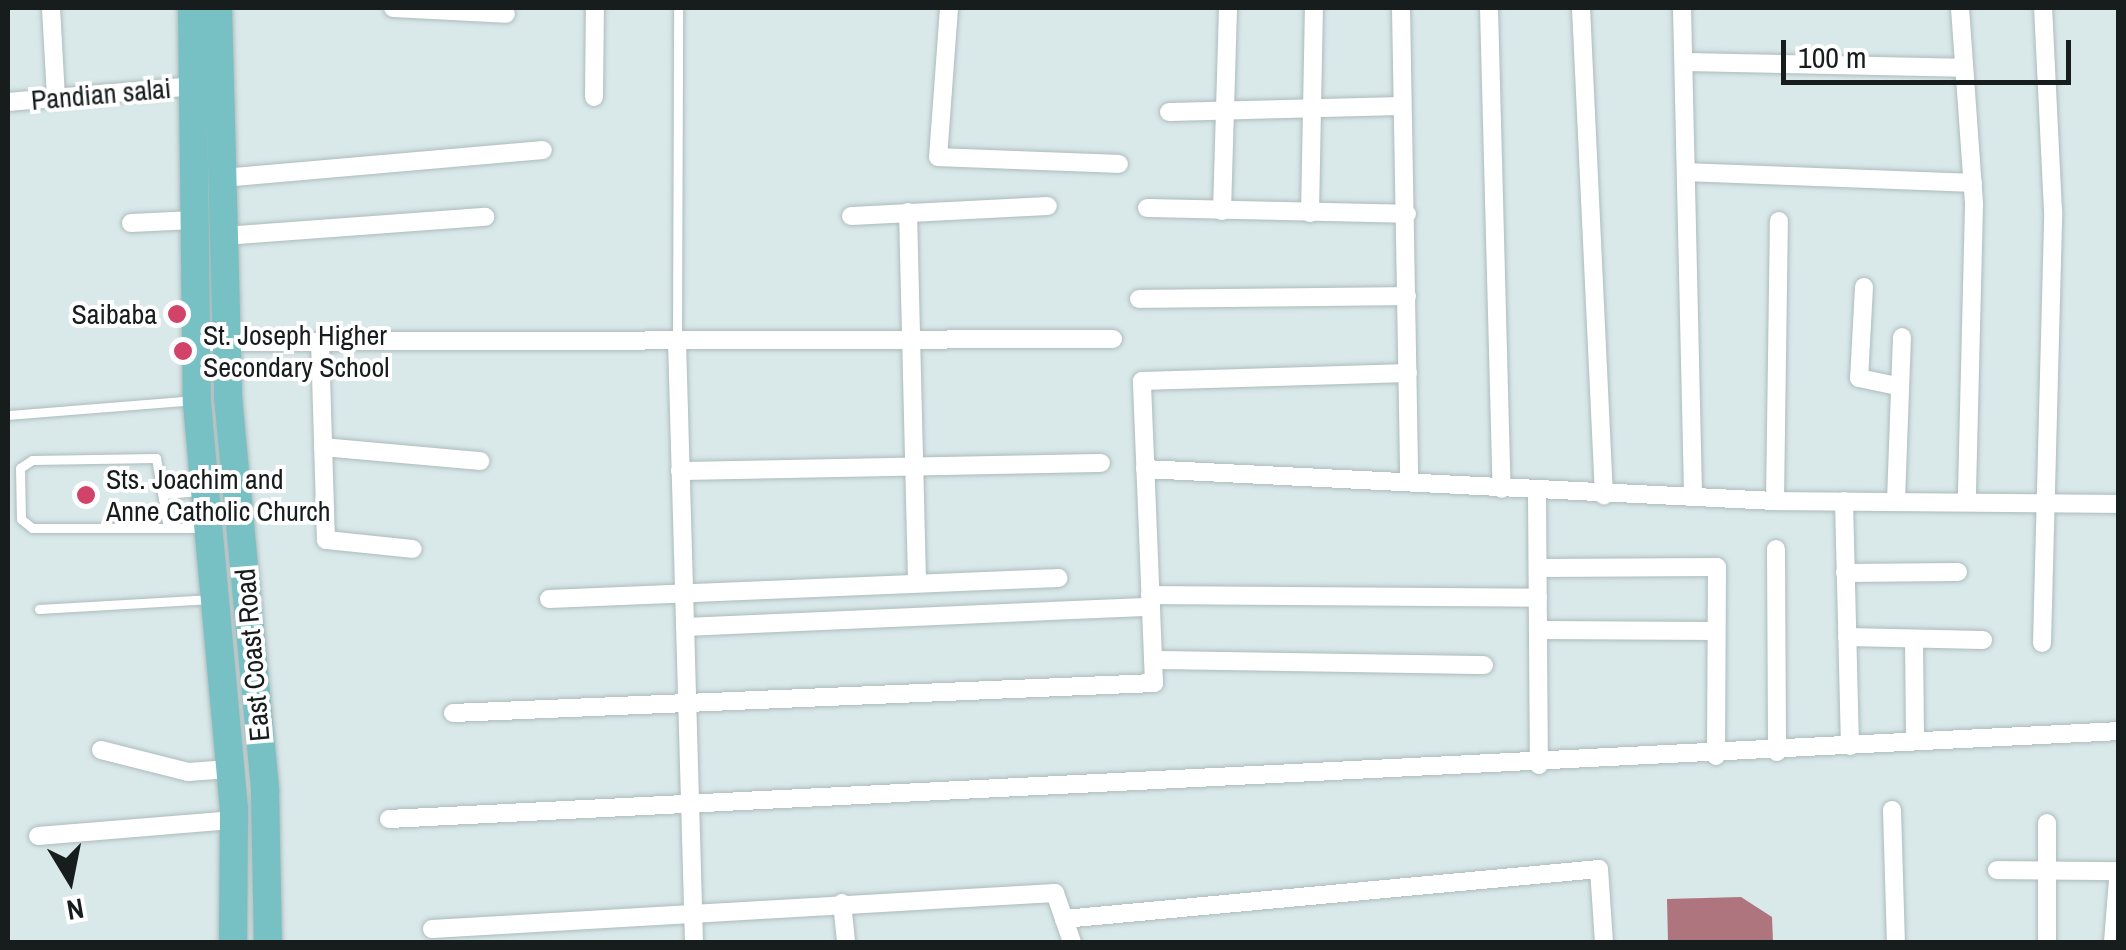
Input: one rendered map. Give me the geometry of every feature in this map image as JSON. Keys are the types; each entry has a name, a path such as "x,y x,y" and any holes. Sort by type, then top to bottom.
{"main road":[{"name":"East Coast Road","path":"192,8 197,400 234,820 233,942"},
{"name":"East Coast Road","path":"218,8 228,397 264,790 268,942"},
{"path":"197,400 228,397"}],"street":[{"path":"52,8 56,98"},
{"path":"393,8 506,14"},
{"path":"594,97 595,8"},
{"path":"950,8 938,157 1119,164"},
{"path":"1222,211 1228,8"},
{"path":"1310,212 1314,8"},
{"path":"1400,8 1409,481"},
{"path":"1489,8 1502,489"},
{"path":"1581,8 1604,495"},
{"path":"1682,8 1692,496"},
{"path":"1960,8 1972,183 1967,501"},
{"path":"2042,643 2052,211 2043,8"},
{"path":"1684,62 1964,68"},
{"name":"Pandian salai","path":"8,102 194,86"},
{"path":"1170,112 1401,106"},
{"path":"223,178 544,150"},
{"path":"1686,172 1972,183"},
{"path":"851,216 1048,206"},
{"path":"1146,208 1406,214"},
{"path":"908,212 907,340 916,582"},
{"path":"224,236 485,217"},
{"path":"131,222 194,220"},
{"path":"1775,501 1779,221"},
{"path":"1864,286 1859,378 1898,386"},
{"path":"1138,299 1407,296"},
{"path":"1896,500 1902,338"},
{"path":"195,342 1113,339"},
{"path":"677,340 687,806 694,942"},
{"path":"320,341 326,540 412,549"},
{"path":"453,713 1154,682 1142,381 1408,373"},
{"path":"323,447 480,461"},
{"path":"680,470 1101,463"},
{"path":"1146,468 1604,495 1775,501 2118,504"},
{"path":"1537,492 1540,765"},
{"path":"1844,501 1850,746"},
{"path":"1776,549 1777,752"},
{"path":"1538,568 1717,567 1716,756"},
{"path":"1845,573 1958,572"},
{"path":"549,599 1059,578"},
{"path":"685,627 1150,601 1538,598"},
{"path":"1538,630 1716,631"},
{"path":"1848,638 1982,640"},
{"path":"1914,639 1915,740"},
{"path":"1153,660 1484,666"},
{"path":"389,820 1540,765 1915,740 2118,732"},
{"path":"101,750 188,772 230,769"},
{"path":"1892,810 1896,942"},
{"path":"38,836 234,820"},
{"path":"2046,942 2047,823"},
{"path":"1064,919 1599,869 1604,942"},
{"path":"1997,870 2118,871"},
{"path":"2112,942 2118,880"},
{"path":"432,929 1055,894 1072,942"},
{"path":"842,903 846,942"}],"lane":[{"path":"677,340 678,8"},
{"path":"8,415 197,400"},
{"path":"168,528 161,464 146,456 32,460 20,468 21,520 32,528 168,528 208,528"},
{"path":"164,494 205,491"},
{"path":"39,609 214,598"}],"shaded area":[{"path":"1741,897 1772,917 1773,942 1668,942 1667,899"}],"place":[{"name":"Saibaba","path":"177,314"},
{"name":"St. Joseph Higher Secondary School","path":"183,351"},
{"name":"Sts. Joachim and Anne Catholic Church","path":"86,495"}]}
